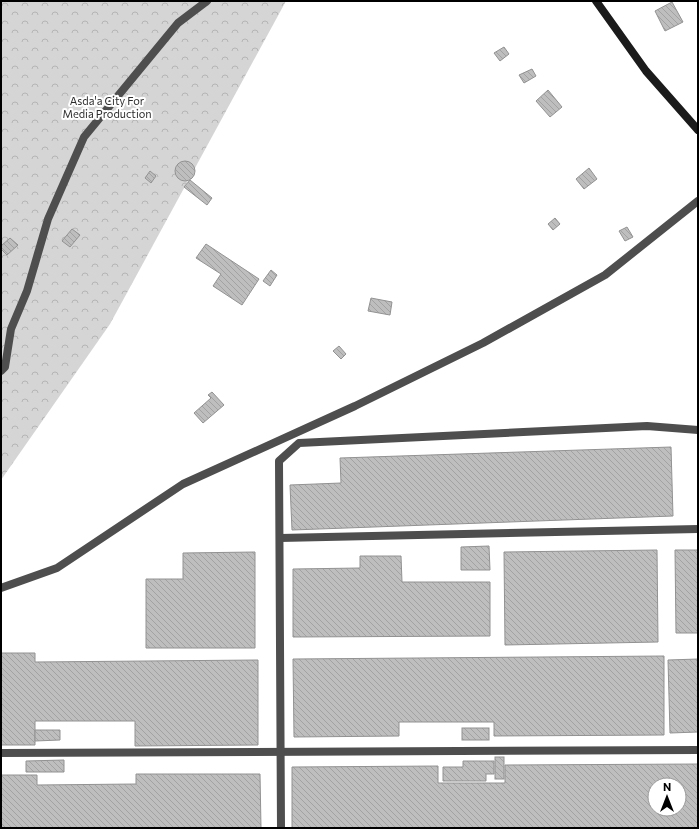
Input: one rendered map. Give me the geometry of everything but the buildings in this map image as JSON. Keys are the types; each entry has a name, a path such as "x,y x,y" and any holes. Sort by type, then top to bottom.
{"main road":[{"path":"596,1 646,72 698,130"}],"street":[{"path":"1,371 5,368 11,329 28,291 48,219 84,137 178,23 207,1"},
{"path":"1,588 57,568 183,484 355,406 483,343 605,275 698,201"},
{"path":"281,828 280,461 299,443 647,426 698,430"},
{"path":"280,538 698,529"},
{"path":"1,753 698,750"}],"green space":[{"name":"Asda'a City For Media Production","path":"1,1 286,1 110,324 1,480"}]}
